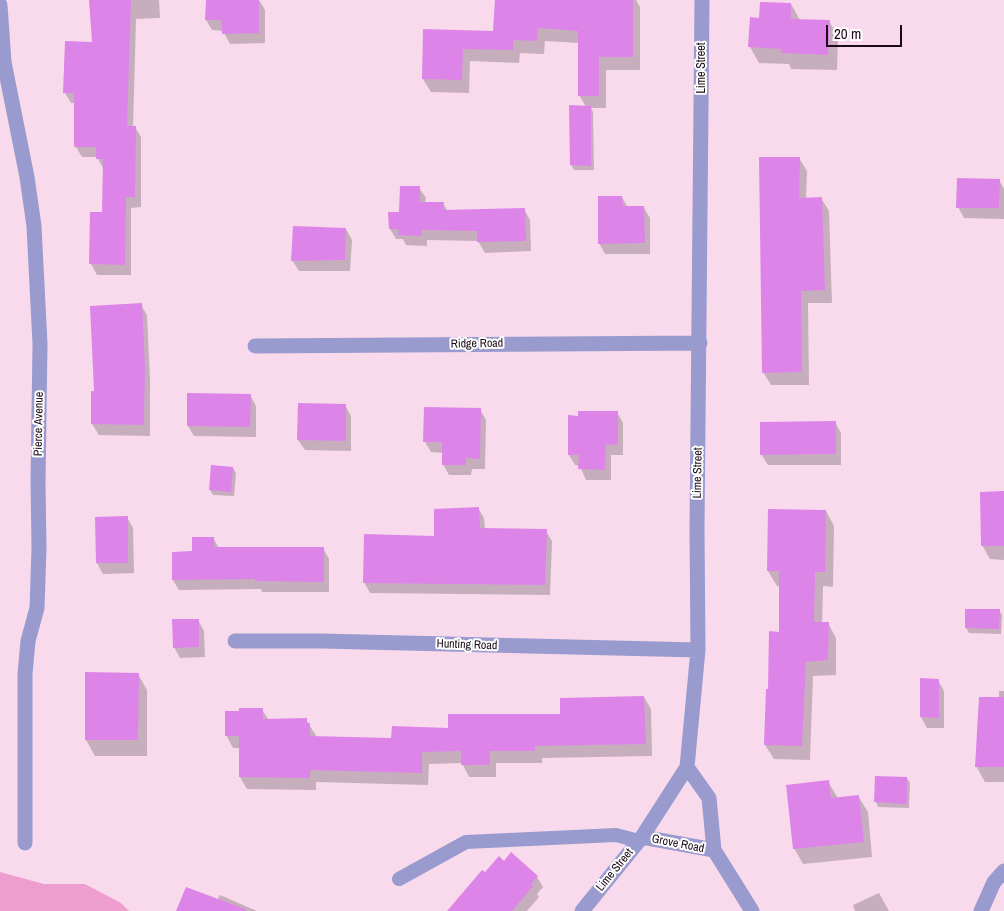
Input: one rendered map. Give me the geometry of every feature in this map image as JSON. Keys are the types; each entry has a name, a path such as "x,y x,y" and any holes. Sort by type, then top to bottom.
{"street":[{"name":"Lime Street","path":"582,911 640,839 686,767 698,650 697,529 702,0"},
{"name":"Pierce Avenue","path":"0,5 4,62 27,177 34,226 39,309 39,548 37,608 28,641 25,674 25,844"},
{"name":"Ridge Road","path":"255,346 700,343"},
{"name":"Hunting Road","path":"234,642 322,641 698,650"},
{"name":"Grove Road","path":"686,767 709,798 714,850 752,911"},
{"name":"Grove Road","path":"640,839 714,850"},
{"path":"981,911 994,882 1004,870"}],"lane":[{"path":"398,879 466,842 616,835 640,839"}],"shaded area":[{"path":"0,872 44,884 85,884 121,903 129,911 0,911"}],"building":[{"path":"89,0 131,0 127,126 136,126 135,197 126,197 125,265 89,264 90,212 102,212 103,159 96,159 96,147 74,147 74,93 63,93 65,41 92,42"},
{"path":"206,0 259,0 259,33 222,34 221,20 205,20"},
{"path":"495,0 633,0 633,57 599,57 599,96 578,96 578,31 538,28 537,41 513,40 513,50 463,49 462,80 422,79 423,29 493,31"},
{"path":"760,2 791,3 791,19 830,20 828,55 781,53 781,49 748,47 750,17 759,18"},
{"path":"569,105 591,106 591,166 570,165"},
{"path":"759,157 800,157 799,198 822,197 825,290 801,291 802,372 762,373"},
{"path":"957,178 1000,179 999,208 956,208"},
{"path":"400,186 420,186 420,202 444,202 443,210 525,208 526,241 477,242 477,231 422,230 422,236 398,235 399,229 389,229 388,212 399,212"},
{"path":"598,196 622,196 623,206 644,206 645,243 598,244"},
{"path":"293,226 346,228 345,260 291,261"},
{"path":"142,303 145,367 144,425 91,424 91,391 94,391 90,306"},
{"path":"187,393 251,394 250,427 187,426"},
{"path":"298,403 346,404 346,441 297,440"},
{"path":"424,407 481,408 480,459 466,458 466,465 442,465 442,442 423,442"},
{"path":"578,411 618,411 618,445 606,444 605,470 578,469 579,455 568,455 568,415 578,416"},
{"path":"836,421 836,454 760,455 760,422"},
{"path":"211,465 233,467 231,492 209,490"},
{"path":"1004,491 1004,546 981,546 980,492"},
{"path":"479,507 480,528 547,529 545,585 363,583 364,534 434,536 434,509"},
{"path":"768,509 826,510 825,572 815,572 814,622 829,622 828,660 806,662 802,746 764,745 766,689 768,689 769,631 779,632 779,571 767,571"},
{"path":"128,516 128,563 96,563 95,517"},
{"path":"192,537 214,537 214,547 324,547 324,582 255,581 255,579 172,580 172,552 192,551"},
{"path":"965,609 1000,609 999,629 965,628"},
{"path":"172,619 199,619 199,647 173,648"},
{"path":"85,672 139,673 138,740 85,740"},
{"path":"920,678 939,679 939,718 920,717"},
{"path":"644,696 646,744 535,746 535,751 490,751 490,765 461,765 461,751 422,752 422,773 310,770 310,778 239,777 239,736 225,736 225,711 239,711 239,708 263,708 263,719 307,718 307,723 310,723 310,736 391,738 392,726 448,728 448,714 560,714 560,698"},
{"path":"979,697 1004,697 1004,767 975,767"},
{"path":"875,776 907,777 907,804 874,802"},
{"path":"829,780 831,798 859,795 864,842 793,849 786,785"},
{"path":"511,852 538,876 531,884 533,886 512,911 447,911 482,870 485,872 499,856 504,861"},
{"path":"186,887 245,909 245,911 176,911"}]}
